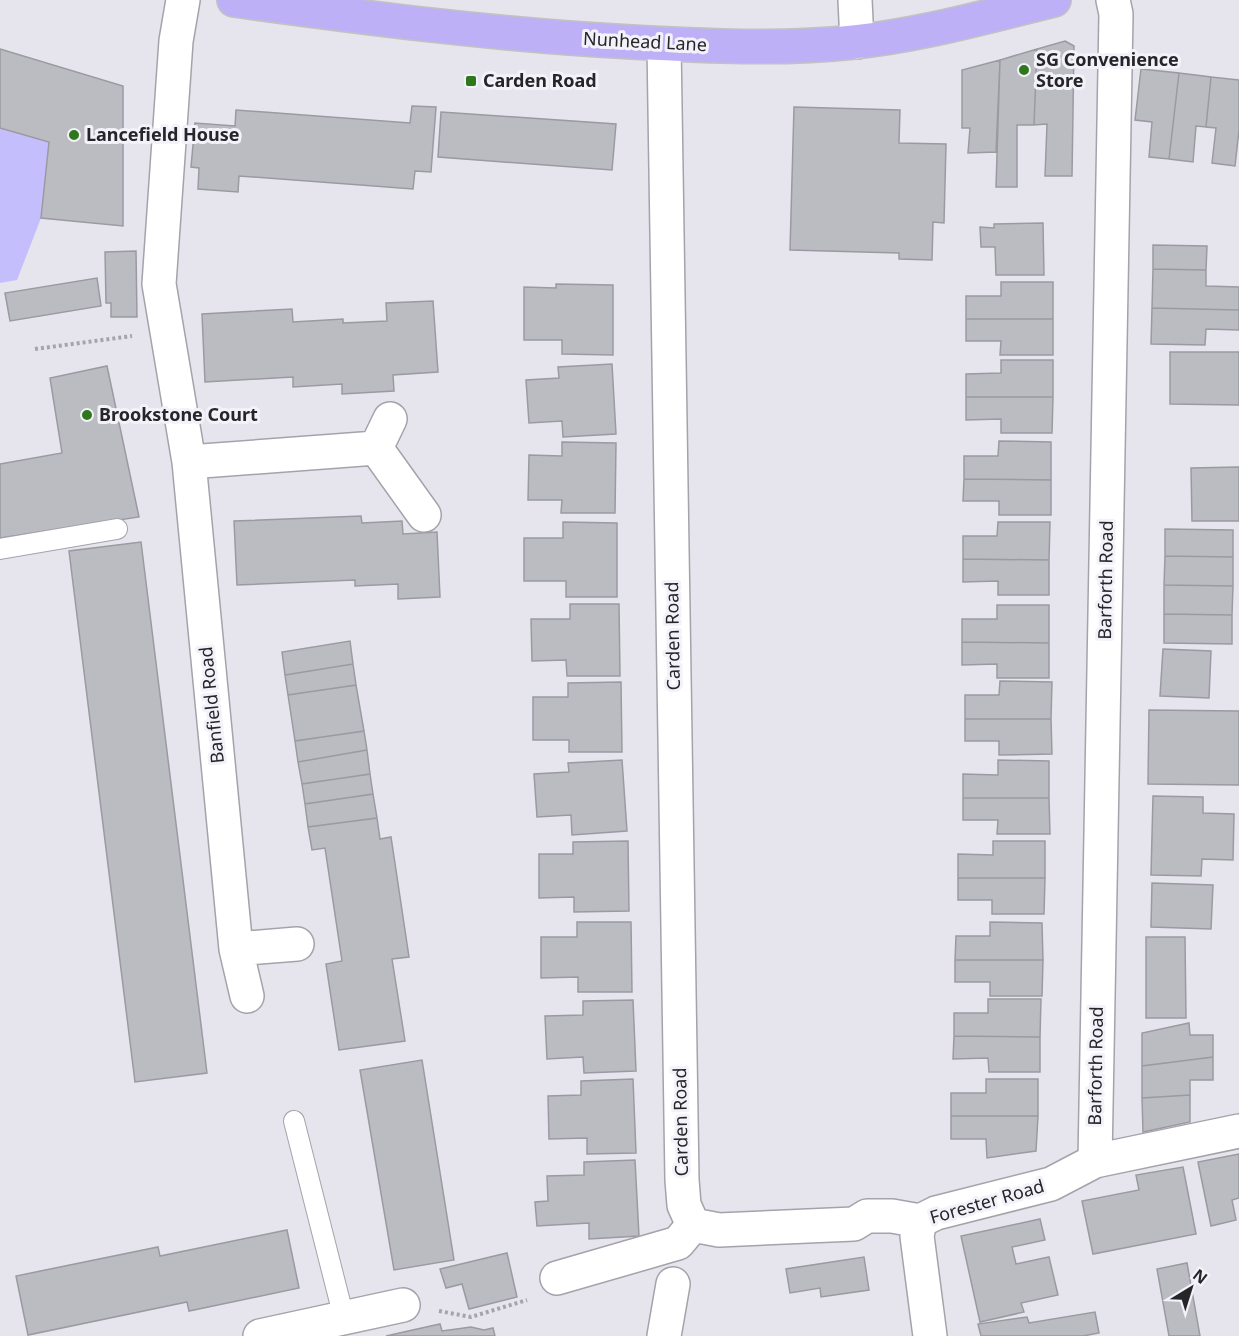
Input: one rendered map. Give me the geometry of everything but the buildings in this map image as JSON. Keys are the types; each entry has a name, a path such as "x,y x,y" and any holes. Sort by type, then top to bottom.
{"main road":[{"name":"Nunhead Lane","path":"234,0 440,27 549,37 765,47 857,42 952,25 1054,0"}],"street":[{"name":"Banfield Road","path":"183,0 176,41 159,284 189,462 236,949 247,996"},
{"path":"855,0 857,42"},
{"name":"Barforth Road","path":"1095,1161 1116,14 1113,0"},
{"name":"Carden Road","path":"663,44 682,1180 684,1205 693,1225"},
{"path":"376,448 390,419"},
{"path":"189,462 376,448"},
{"path":"376,448 424,515"},
{"path":"236,949 297,944"},
{"name":"Forester Road","path":"693,1225 719,1230 854,1224 867,1216 892,1216 920,1221 936,1212 1051,1185 1095,1161 1239,1131"},
{"path":"920,1221 917,1236 930,1336"},
{"path":"557,1278 678,1243 693,1225"},
{"path":"664,1336 673,1284"},
{"path":"260,1336 403,1305"}],"lane":[{"path":"0,549 117,529"},
{"path":"294,1121 344,1318"}],"path":[{"path":"35,349 166,332"},
{"path":"403,1305 471,1317 529,1299 557,1278"}],"shaded area":[{"path":"0,128 49,142 41,218 17,280 0,283"}],"place":[{"name":"SG Convenience Store","path":"1024,70"},
{"name":"Carden Road","path":"471,81"},
{"name":"Lancefield House","path":"74,135"},
{"name":"Brookstone Court","path":"87,415"}]}
